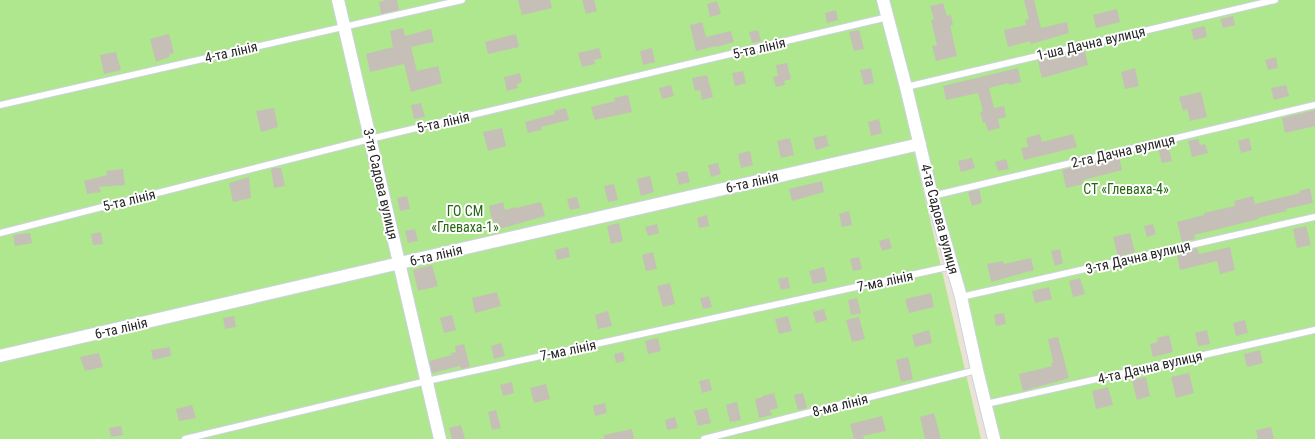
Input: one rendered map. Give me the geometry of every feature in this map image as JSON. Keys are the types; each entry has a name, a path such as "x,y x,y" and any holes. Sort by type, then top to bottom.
{"street":[{"name":"3-тя Садова вулиця","path":"338,0 440,439"},
{"name":"4-та Садова вулиця","path":"883,0 906,87 932,196 961,297 994,439"},
{"name":"6-та лінія","path":"0,356 920,144"}],"lane":[{"name":"4-та лінія","path":"0,105 462,0"},
{"name":"1-ша Дачна вулиця","path":"906,87 1275,0"},
{"name":"5-та лінія","path":"0,233 370,139 888,17"},
{"name":"2-га Дачна вулиця","path":"932,196 1315,105"},
{"name":"3-тя Дачна вулиця","path":"961,297 1315,216"},
{"name":"7-ма лінія","path":"185,439 427,381 952,266"},
{"name":"4-та Дачна вулиця","path":"986,404 1315,330"},
{"name":"8-ма лінія","path":"704,439 977,370"}],"green space":[{"name":"ГО СМ «Глеваха-1»","path":"0,0 879,0 981,439 0,439"},
{"name":"СТ «Глеваха-4»","path":"889,0 1315,0 1315,439 989,439"}],"building":[{"path":"386,0 397,0 399,10 381,14 379,2"},
{"path":"518,0 550,0 552,8 522,15"},
{"path":"582,0 594,0 597,11 586,14"},
{"path":"1024,0 1034,0 1041,28 1067,22 1069,33 1031,44 1030,41 1008,47 1004,30 1026,25 1025,20 1029,19"},
{"path":"717,1 721,14 710,17 707,4"},
{"path":"943,3 947,16 951,15 953,25 950,26 957,56 936,61 932,46 937,45 931,20 934,19 930,6"},
{"path":"1117,9 1120,22 1096,28 1093,15"},
{"path":"836,10 838,20 827,23 825,13"},
{"path":"1233,16 1235,25 1223,28 1220,19"},
{"path":"702,22 706,37 731,31 734,42 696,51 690,25"},
{"path":"1205,26 1207,37 1194,40 1191,29"},
{"path":"403,28 405,36 431,29 434,42 411,47 417,71 438,66 442,83 411,92 404,64 370,72 366,54 393,47 390,31"},
{"path":"758,30 761,41 752,43 749,32"},
{"path":"859,30 864,49 854,51 849,32"},
{"path":"169,34 174,53 170,54 169,57 156,62 150,39"},
{"path":"516,34 519,47 488,54 485,42"},
{"path":"599,48 602,58 594,60 595,64 582,67 578,53"},
{"path":"652,48 655,62 643,65 640,51"},
{"path":"1085,51 1088,65 1042,78 1038,61 1050,58 1051,60"},
{"path":"116,52 121,70 104,74 100,55"},
{"path":"1276,57 1278,68 1268,70 1265,60"},
{"path":"787,63 791,79 784,81 785,85 776,87 773,77 778,76 776,65"},
{"path":"871,68 874,83 864,85 860,70"},
{"path":"1018,68 1021,82 1009,85 1009,83 989,88 994,108 1004,106 1006,117 998,119 1000,128 988,131 985,122 983,123 980,112 983,111 978,93 946,100 943,86"},
{"path":"1135,68 1139,86 1125,89 1121,72"},
{"path":"743,71 746,83 735,86 732,73"},
{"path":"520,73 522,82 517,84 518,88 507,91 504,77"},
{"path":"707,75 713,97 702,100 700,90 695,91 692,78"},
{"path":"671,85 674,96 662,99 659,88"},
{"path":"1286,85 1289,96 1274,100 1271,88"},
{"path":"1201,92 1207,117 1190,121 1187,109 1183,111 1179,97"},
{"path":"628,95 632,112 595,120 591,107 615,101 614,98"},
{"path":"421,103 425,117 414,119 411,105"},
{"path":"274,108 278,127 261,132 256,111"},
{"path":"566,108 569,120 541,127 542,130 528,133 525,122 555,114 554,111"},
{"path":"1315,110 1315,126 1285,133 1282,118"},
{"path":"879,119 882,133 871,136 868,122"},
{"path":"502,128 506,146 488,151 483,132"},
{"path":"1040,134 1042,142 1073,134 1077,147 1024,160 1021,148 1028,147 1026,138"},
{"path":"826,135 829,146 816,150 813,138"},
{"path":"790,138 794,155 781,158 777,141"},
{"path":"1249,138 1252,150 1241,153 1238,141"},
{"path":"1198,139 1200,145 1205,144 1208,153 1192,157 1188,141"},
{"path":"1168,146 1172,161 1162,163 1158,148"},
{"path":"750,151 753,165 741,168 738,154"},
{"path":"1119,156 1122,170 1083,180 1084,184 1066,188 1062,170"},
{"path":"972,158 975,168 961,172 958,161"},
{"path":"1006,159 1009,169 998,171 995,162"},
{"path":"718,163 721,174 711,177 708,165"},
{"path":"281,168 285,186 274,188 271,169"},
{"path":"123,169 125,185 99,187 101,192 87,194 84,181 107,175 106,171"},
{"path":"687,171 690,182 679,185 676,173"},
{"path":"650,176 654,192 641,196 637,179"},
{"path":"249,177 251,198 233,202 229,183"},
{"path":"822,181 824,192 792,201 789,189"},
{"path":"614,184 618,200 608,202 604,186"},
{"path":"1310,188 1313,203 1286,209 1287,211 1258,218 1259,219 1194,235 1195,239 1182,242 1177,222 1204,215 1204,213 1235,206 1234,201 1253,196 1255,204 1300,193 1299,191"},
{"path":"979,189 982,203 972,206 968,192"},
{"path":"407,196 410,209 400,211 397,198"},
{"path":"577,197 580,208 570,210 567,199"},
{"path":"503,202 505,210 541,202 545,216 499,229 497,222 493,223 489,206"},
{"path":"849,211 852,225 842,227 839,214"},
{"path":"707,215 709,226 699,228 697,218"},
{"path":"619,223 623,241 611,244 607,226"},
{"path":"657,224 659,233 648,236 645,227"},
{"path":"1153,224 1156,234 1147,237 1144,226"},
{"path":"1306,226 1311,245 1297,248 1293,229"},
{"path":"415,229 418,241 408,243 405,231"},
{"path":"101,232 103,244 93,245 91,234"},
{"path":"30,233 32,243 15,246 13,235"},
{"path":"1130,233 1135,252 1118,257 1113,237"},
{"path":"889,238 892,248 882,251 879,241"},
{"path":"568,247 570,257 557,260 555,250"},
{"path":"1230,247 1235,270 1220,274 1217,261 1180,270 1177,256 1185,254 1184,251 1197,248 1199,254"},
{"path":"1060,249 1063,263 1055,266 1051,251"},
{"path":"653,252 657,269 646,271 642,255"},
{"path":"859,257 862,269 853,271 850,259"},
{"path":"1031,258 1034,270 991,282 987,264 1003,261 1004,264"},
{"path":"432,265 438,286 418,291 413,270"},
{"path":"824,267 827,281 813,284 809,271"},
{"path":"788,277 790,288 781,290 778,279"},
{"path":"1080,278 1085,294 1073,297 1069,281"},
{"path":"670,283 675,304 663,307 657,286"},
{"path":"1049,287 1052,299 1035,303 1032,291"},
{"path":"497,292 501,306 475,313 472,298"},
{"path":"931,293 934,307 909,313 905,299"},
{"path":"709,296 712,307 703,309 700,298"},
{"path":"857,298 861,313 851,315 848,300"},
{"path":"824,309 827,320 816,323 813,312"},
{"path":"608,311 612,326 598,329 595,315"},
{"path":"1004,313 1006,324 996,326 994,315"},
{"path":"452,315 456,330 444,333 440,318"},
{"path":"234,316 236,327 225,329 223,318"},
{"path":"788,316 792,331 779,334 775,319"},
{"path":"859,317 865,339 852,342 846,320"},
{"path":"1245,320 1248,333 1236,336 1233,323"},
{"path":"929,330 932,343 915,347 912,335"},
{"path":"1207,330 1210,344 1198,346 1195,333"},
{"path":"1169,335 1173,352 1153,357 1150,344 1158,342 1157,338"},
{"path":"1058,337 1069,378 1023,391 1019,374 1052,366 1051,363 1053,362 1048,339"},
{"path":"658,338 661,351 648,354 645,341"},
{"path":"501,343 505,356 494,359 491,346"},
{"path":"464,344 470,367 461,369 460,366 432,373 429,361 452,355 451,353 456,352 455,346"},
{"path":"170,347 171,356 153,360 151,350"},
{"path":"1260,350 1263,363 1247,367 1244,354"},
{"path":"623,352 625,361 616,363 614,354"},
{"path":"99,353 103,367 85,371 80,357"},
{"path":"908,357 913,379 901,382 896,360"},
{"path":"1189,373 1194,393 1176,398 1171,377"},
{"path":"1146,377 1150,396 1137,400 1132,380"},
{"path":"709,379 712,390 702,393 699,381"},
{"path":"512,382 514,393 503,396 500,385"},
{"path":"546,384 550,399 534,403 530,388"},
{"path":"1108,387 1113,405 1096,409 1092,391"},
{"path":"774,393 778,408 770,410 772,415 759,418 755,399"},
{"path":"803,393 807,408 798,410 794,395"},
{"path":"737,402 741,420 730,422 726,405"},
{"path":"605,403 607,413 595,416 593,406"},
{"path":"192,405 196,418 179,421 176,409"},
{"path":"707,408 711,423 698,426 694,411"},
{"path":"496,410 501,428 492,430 488,412"},
{"path":"934,413 941,439 925,439 920,417"},
{"path":"882,416 886,431 863,436 864,439 854,439 850,424"},
{"path":"675,417 678,428 667,430 665,420"},
{"path":"461,425 465,439 452,439 449,428"},
{"path":"121,426 123,435 111,437 109,428"},
{"path":"1271,427 1274,439 1258,439 1256,430"},
{"path":"632,429 634,439 604,439 604,435"}]}
